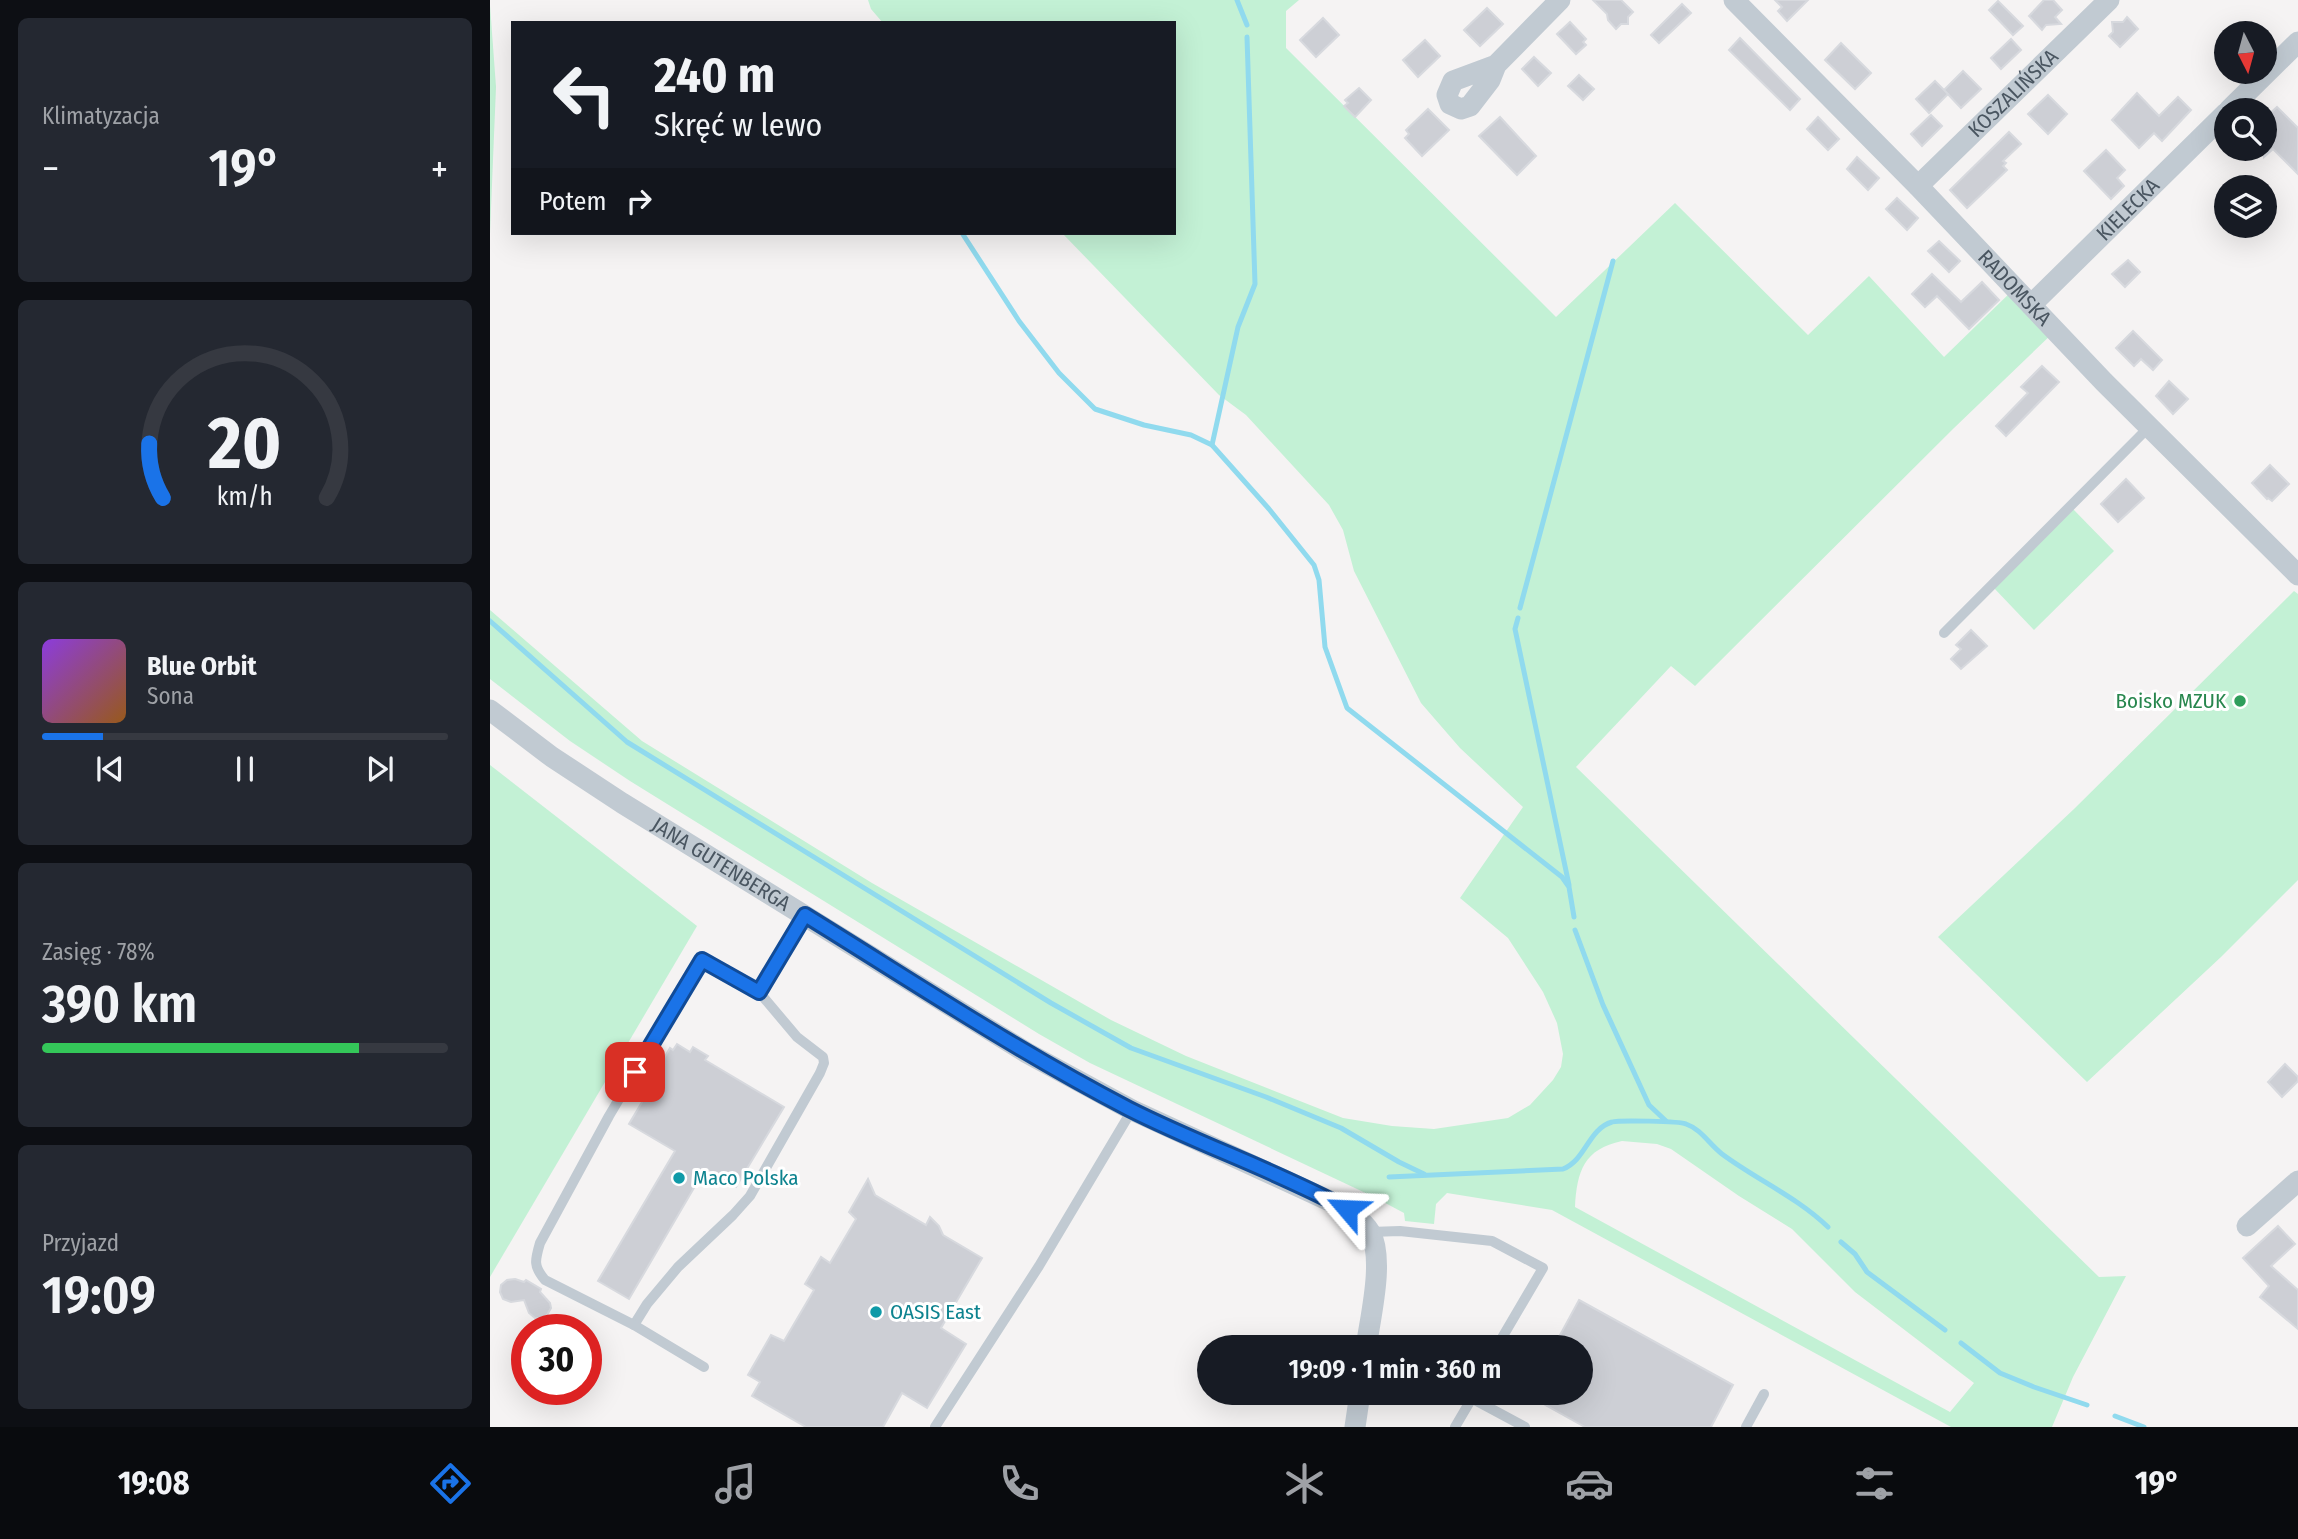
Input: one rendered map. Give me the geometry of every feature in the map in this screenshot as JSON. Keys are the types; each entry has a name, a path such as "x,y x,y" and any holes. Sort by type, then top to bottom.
{"street":[{"path":"1496,65 1560,0"},
{"name":"RADOMSKA","path":"1734,0 2148,427 2298,575"},
{"name":"KOSZALIŃSKA","path":"1917,186 2109,0"},
{"name":"KIELECKA","path":"2241,98 2298,42"},
{"name":"KIELECKA","path":"2031,305 2214,125"},
{"name":"JANA GUTENBERGA","path":"490,710 575,773 1027,1053 1132,1110 1334,1202 1359,1219 1370,1232"},
{"path":"2247,1226 2298,1181"},
{"path":"1368,1335 1376,1272 1375,1250 1370,1232"},
{"path":"1355,1427 1358,1405"}],"lane":[{"path":"1944,632 2148,427"},
{"path":"759,992 805,915"},
{"path":"634,1325 647,1304 678,1267 750,1196 824,1063 823,1057 797,1037 759,992 702,960 610,1116 540,1243 536,1258 537,1270 545,1280 634,1325 704,1367"},
{"path":"935,1427 1039,1266 1132,1110"},
{"path":"1370,1232 1400,1231 1492,1241 1543,1268 1504,1335"},
{"path":"1746,1427 1764,1394"},
{"path":"1455,1427 1468,1405"},
{"path":"1489,1405 1525,1427"}],"green space":[{"path":"868,0 1299,0 1286,11 1286,48 1556,317 1675,203 1808,335 1869,276 1944,357 2015,288 2055,331 1695,686 1671,666 1576,767 2099,1277 2126,1276 2073,1377 2052,1427 1951,1427 1552,1210 1447,1193 1436,1204 1434,1224 1405,1221 1404,1213 1374,1197 1090,1063 1039,1034 630,781 570,741 490,679 490,610 642,741 872,883 1111,1020 1186,1056 1343,1118 1434,1129 1508,1118 1530,1105 1561,1067 1563,1054 1557,1023 1543,992 1508,938 1460,898 1523,807 1460,748 1421,703 1354,571 1343,530 1329,505 1246,415 1219,395 1064,235 1176,235 1176,21 881,21 871,9","holes":["1622,1141 1657,1144 1671,1149 1792,1229 1855,1292 1974,1383 1950,1412 1575,1207 1581,1172 1591,1156 1599,1150"]},
{"path":"490,5 496,87 490,233"},
{"path":"2072,508 2114,551 2034,630 1993,587"},
{"path":"2294,591 2298,594 2298,880 2221,957 2087,1082 1938,937 2074,809"},
{"path":"490,765 697,926 490,1277"}],"building":[{"path":"1593,0 1621,0 1633,12 1628,17 1628,24 1621,24 1616,29 1608,20 1607,14"},
{"path":"1775,0 1808,0 1787,21 1778,11 1782,7"},
{"path":"2044,0 2053,0 2062,10 2055,17 2061,24 2046,25 2042,30 2029,16"},
{"path":"1998,1 2023,26 2013,35 1989,10"},
{"path":"1682,4 1691,13 1659,43 1651,35"},
{"path":"1487,8 1503,24 1480,46 1464,30"},
{"path":"2127,17 2138,29 2120,47 2109,36 2113,32 2112,22 2123,22"},
{"path":"1323,18 1339,35 1316,57 1300,40"},
{"path":"1570,22 1586,39 1583,42 1586,45 1576,54 1557,34"},
{"path":"1740,38 1800,99 1790,110 1729,50"},
{"path":"2011,39 2021,50 2001,69 1991,58"},
{"path":"1425,40 1440,56 1418,77 1403,60"},
{"path":"1841,43 1871,73 1855,89 1825,60"},
{"path":"1534,57 1551,73 1538,86 1522,69"},
{"path":"1963,71 1981,89 1961,108 1944,90"},
{"path":"1579,75 1594,89 1583,100 1568,86"},
{"path":"1935,81 1948,94 1929,113 1916,99"},
{"path":"1359,88 1371,100 1355,117 1344,106 1348,103 1345,100"},
{"path":"2137,93 2159,116 2178,97 2191,110 2162,141 2154,133 2139,148 2112,120"},
{"path":"2048,95 2067,114 2048,134 2028,114"},
{"path":"2277,107 2298,128 2298,174 2277,153"},
{"path":"1428,109 1449,130 1422,156 1405,138 1409,134 1406,130"},
{"path":"1931,115 1942,126 1922,146 1911,134"},
{"path":"1500,117 1536,156 1517,175 1479,136"},
{"path":"1818,117 1839,139 1828,150 1807,129"},
{"path":"2009,132 2021,144 2003,161 2007,170 1967,208 1950,190"},
{"path":"2106,150 2125,170 2117,178 2124,186 2111,199 2084,171"},
{"path":"1857,157 1879,178 1868,190 1847,169"},
{"path":"1897,198 1918,218 1907,230 1886,209"},
{"path":"1939,241 1960,261 1949,272 1928,251"},
{"path":"2128,260 2140,272 2125,287 2112,274"},
{"path":"1932,274 1961,302 1982,282 1999,300 1969,329 1937,296 1925,307 1912,294"},
{"path":"2133,331 2162,360 2153,370 2141,359 2134,366 2116,348"},
{"path":"2042,366 2059,382 2006,436 1996,426 2028,393 2021,387"},
{"path":"2169,381 2188,399 2173,414 2156,396"},
{"path":"2270,465 2289,484 2272,501 2252,483"},
{"path":"2126,479 2144,498 2118,522 2101,504"},
{"path":"1971,630 1987,646 1961,669 1951,659 1961,649 1956,645"},
{"name":"Maco Polska","path":"677,1044 690,1052 693,1047 708,1056 705,1060 784,1107 736,1187 705,1169 629,1299 598,1281 675,1151 629,1124 660,1072 657,1070 670,1048 673,1050"},
{"path":"2285,1064 2298,1077 2298,1081 2282,1097 2268,1082"},
{"name":"OASIS East","path":"868,1179 875,1195 926,1225 930,1217 943,1235 982,1258 941,1328 966,1344 927,1408 902,1393 883,1427 806,1427 752,1396 760,1382 748,1375 771,1335 784,1341 814,1290 805,1284 821,1257 830,1263 856,1219 849,1212"},
{"path":"2278,1226 2295,1244 2271,1266 2298,1290 2298,1329 2260,1297 2269,1286 2243,1258"},
{"path":"507,1280 526,1280 541,1289 540,1292 550,1303 548,1314 530,1314 524,1300 511,1302 503,1299 501,1285"},
{"path":"1579,1300 1733,1385 1711,1427 1585,1427 1546,1405 1593,1405 1593,1335 1560,1335"}],"waterway":[{"path":"1237,0 1247,25"},
{"path":"1247,37 1255,284 1238,327 1212,445 1314,565 1319,580 1325,647 1347,708 1562,877 1569,887 1574,917"},
{"path":"963,235 1019,321 1059,373 1095,409 1144,425 1191,435 1212,445"},
{"path":"1520,608 1613,261"},
{"path":"1518,618 1515,629 1569,885"},
{"path":"490,621 627,742 1051,1003 1131,1048 1266,1097 1341,1128 1424,1174"},
{"path":"1575,930 1603,1005 1649,1105 1666,1121"},
{"path":"1389,1177 1563,1169 1577,1159 1597,1131 1612,1122 1681,1123 1691,1126 1722,1154 1803,1207 1828,1227"},
{"path":"1841,1242 1855,1254 1867,1272 1945,1330"},
{"path":"1961,1343 2000,1373 2087,1405"},
{"path":"2115,1416 2144,1427"}],"place":[{"name":"Boisko MZUK","path":"2240,701"},
{"name":"Maco Polska","path":"679,1178"},
{"name":"OASIS East","path":"876,1312"}],"route":[{"path":"635,1072 702,960 759,992 805,915 1080,1083 1132,1110 1347,1209"}]}
